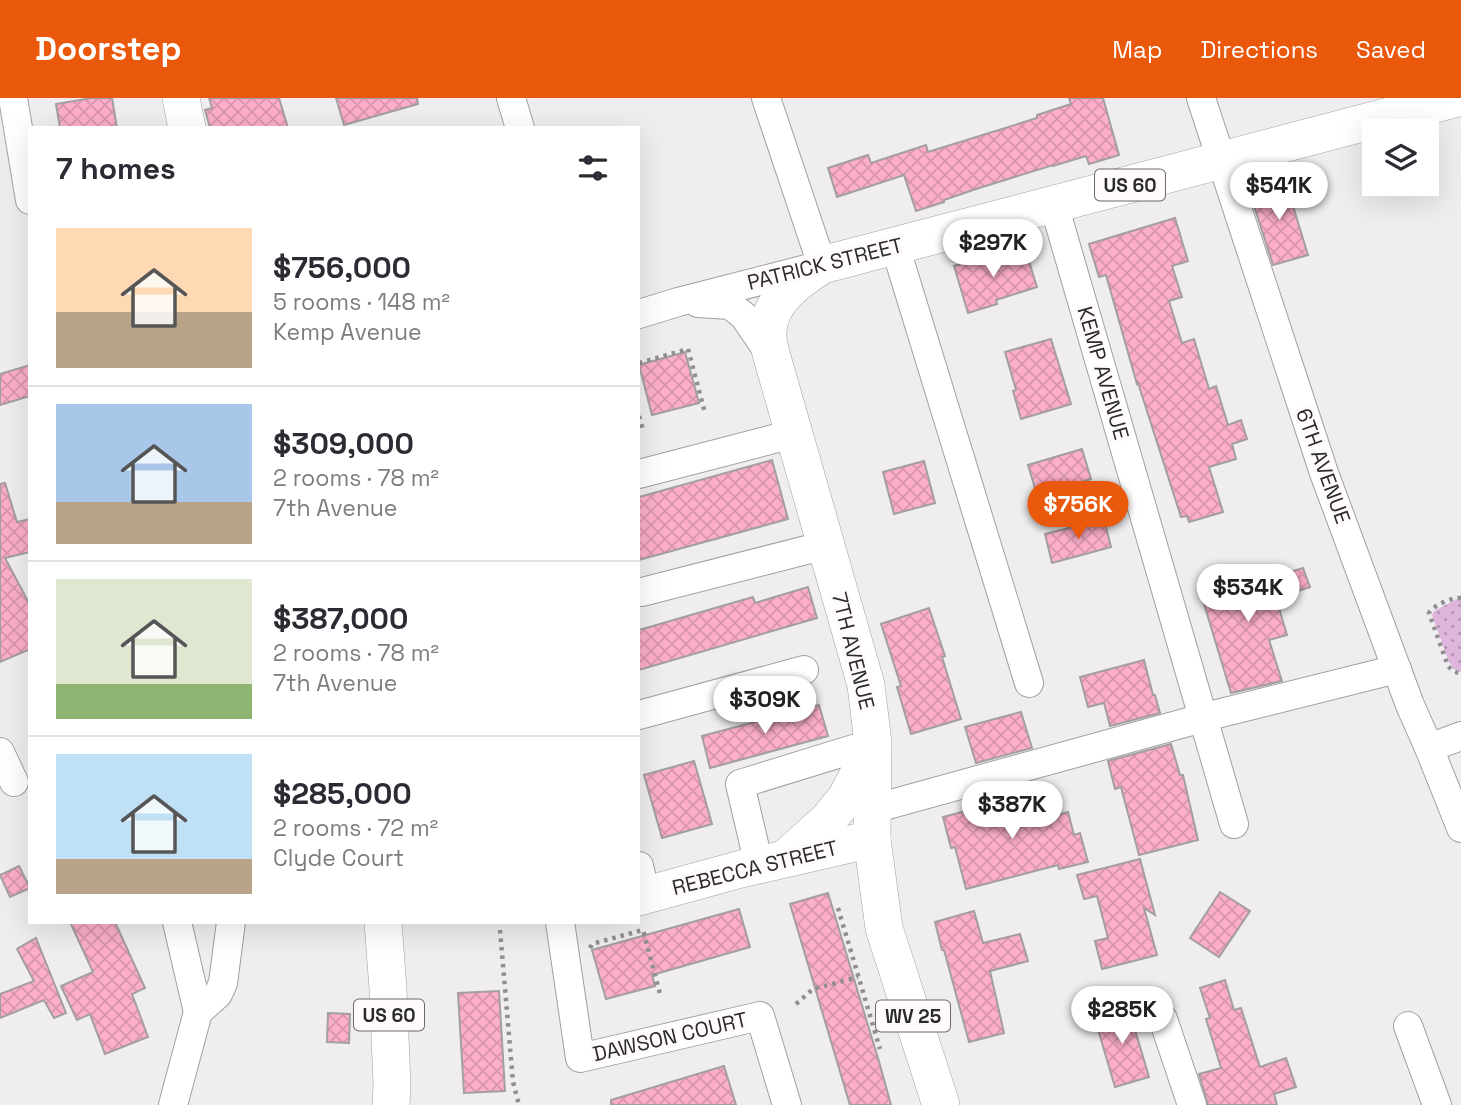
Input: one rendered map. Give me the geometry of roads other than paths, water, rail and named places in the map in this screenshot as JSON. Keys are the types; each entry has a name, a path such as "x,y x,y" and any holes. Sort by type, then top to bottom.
{"main road":[{"path":"181,98 187,126"},
{"name":"PATRICK STREET","path":"822,265 1452,102"},
{"name":"US 60","path":"772,357 767,335 770,318 781,298 793,285 822,265"},
{"name":"7TH AVENUE","path":"772,357 866,685 873,743 872,824 884,928 942,1105"},
{"path":"772,862 828,820 846,798 873,743"},
{"name":"REBECCA STREET","path":"641,886 772,862 872,824"},
{"name":"US 60","path":"388,924 391,1105"}],"street":[{"path":"13,98 28,188"},
{"path":"511,98 519,126"},
{"path":"766,98 822,265"},
{"name":"6TH AVENUE","path":"1201,98 1316,451 1410,705 1461,828"},
{"name":"KEMP AVENUE","path":"1054,205 1234,824"},
{"path":"895,246 1029,683"},
{"name":"PATRICK STREET","path":"640,314 822,265"},
{"name":"7TH AVENUE","path":"678,302 730,306 744,316 772,357"},
{"path":"640,474 793,434"},
{"path":"642,592 826,545"},
{"path":"872,824 1203,719 1397,669"},
{"path":"640,715 804,670"},
{"path":"1429,748 1461,736"},
{"path":"772,862 740,784 873,743"},
{"path":"0,751 15,782"},
{"path":"173,1105 198,1012 177,924"},
{"path":"198,1012 218,994 223,983 231,924"},
{"name":"DAWSON COURT","path":"560,924 580,1058 760,1016 787,1105"},
{"path":"1163,1019 1192,1105"},
{"path":"1408,1026 1437,1105"}]}
